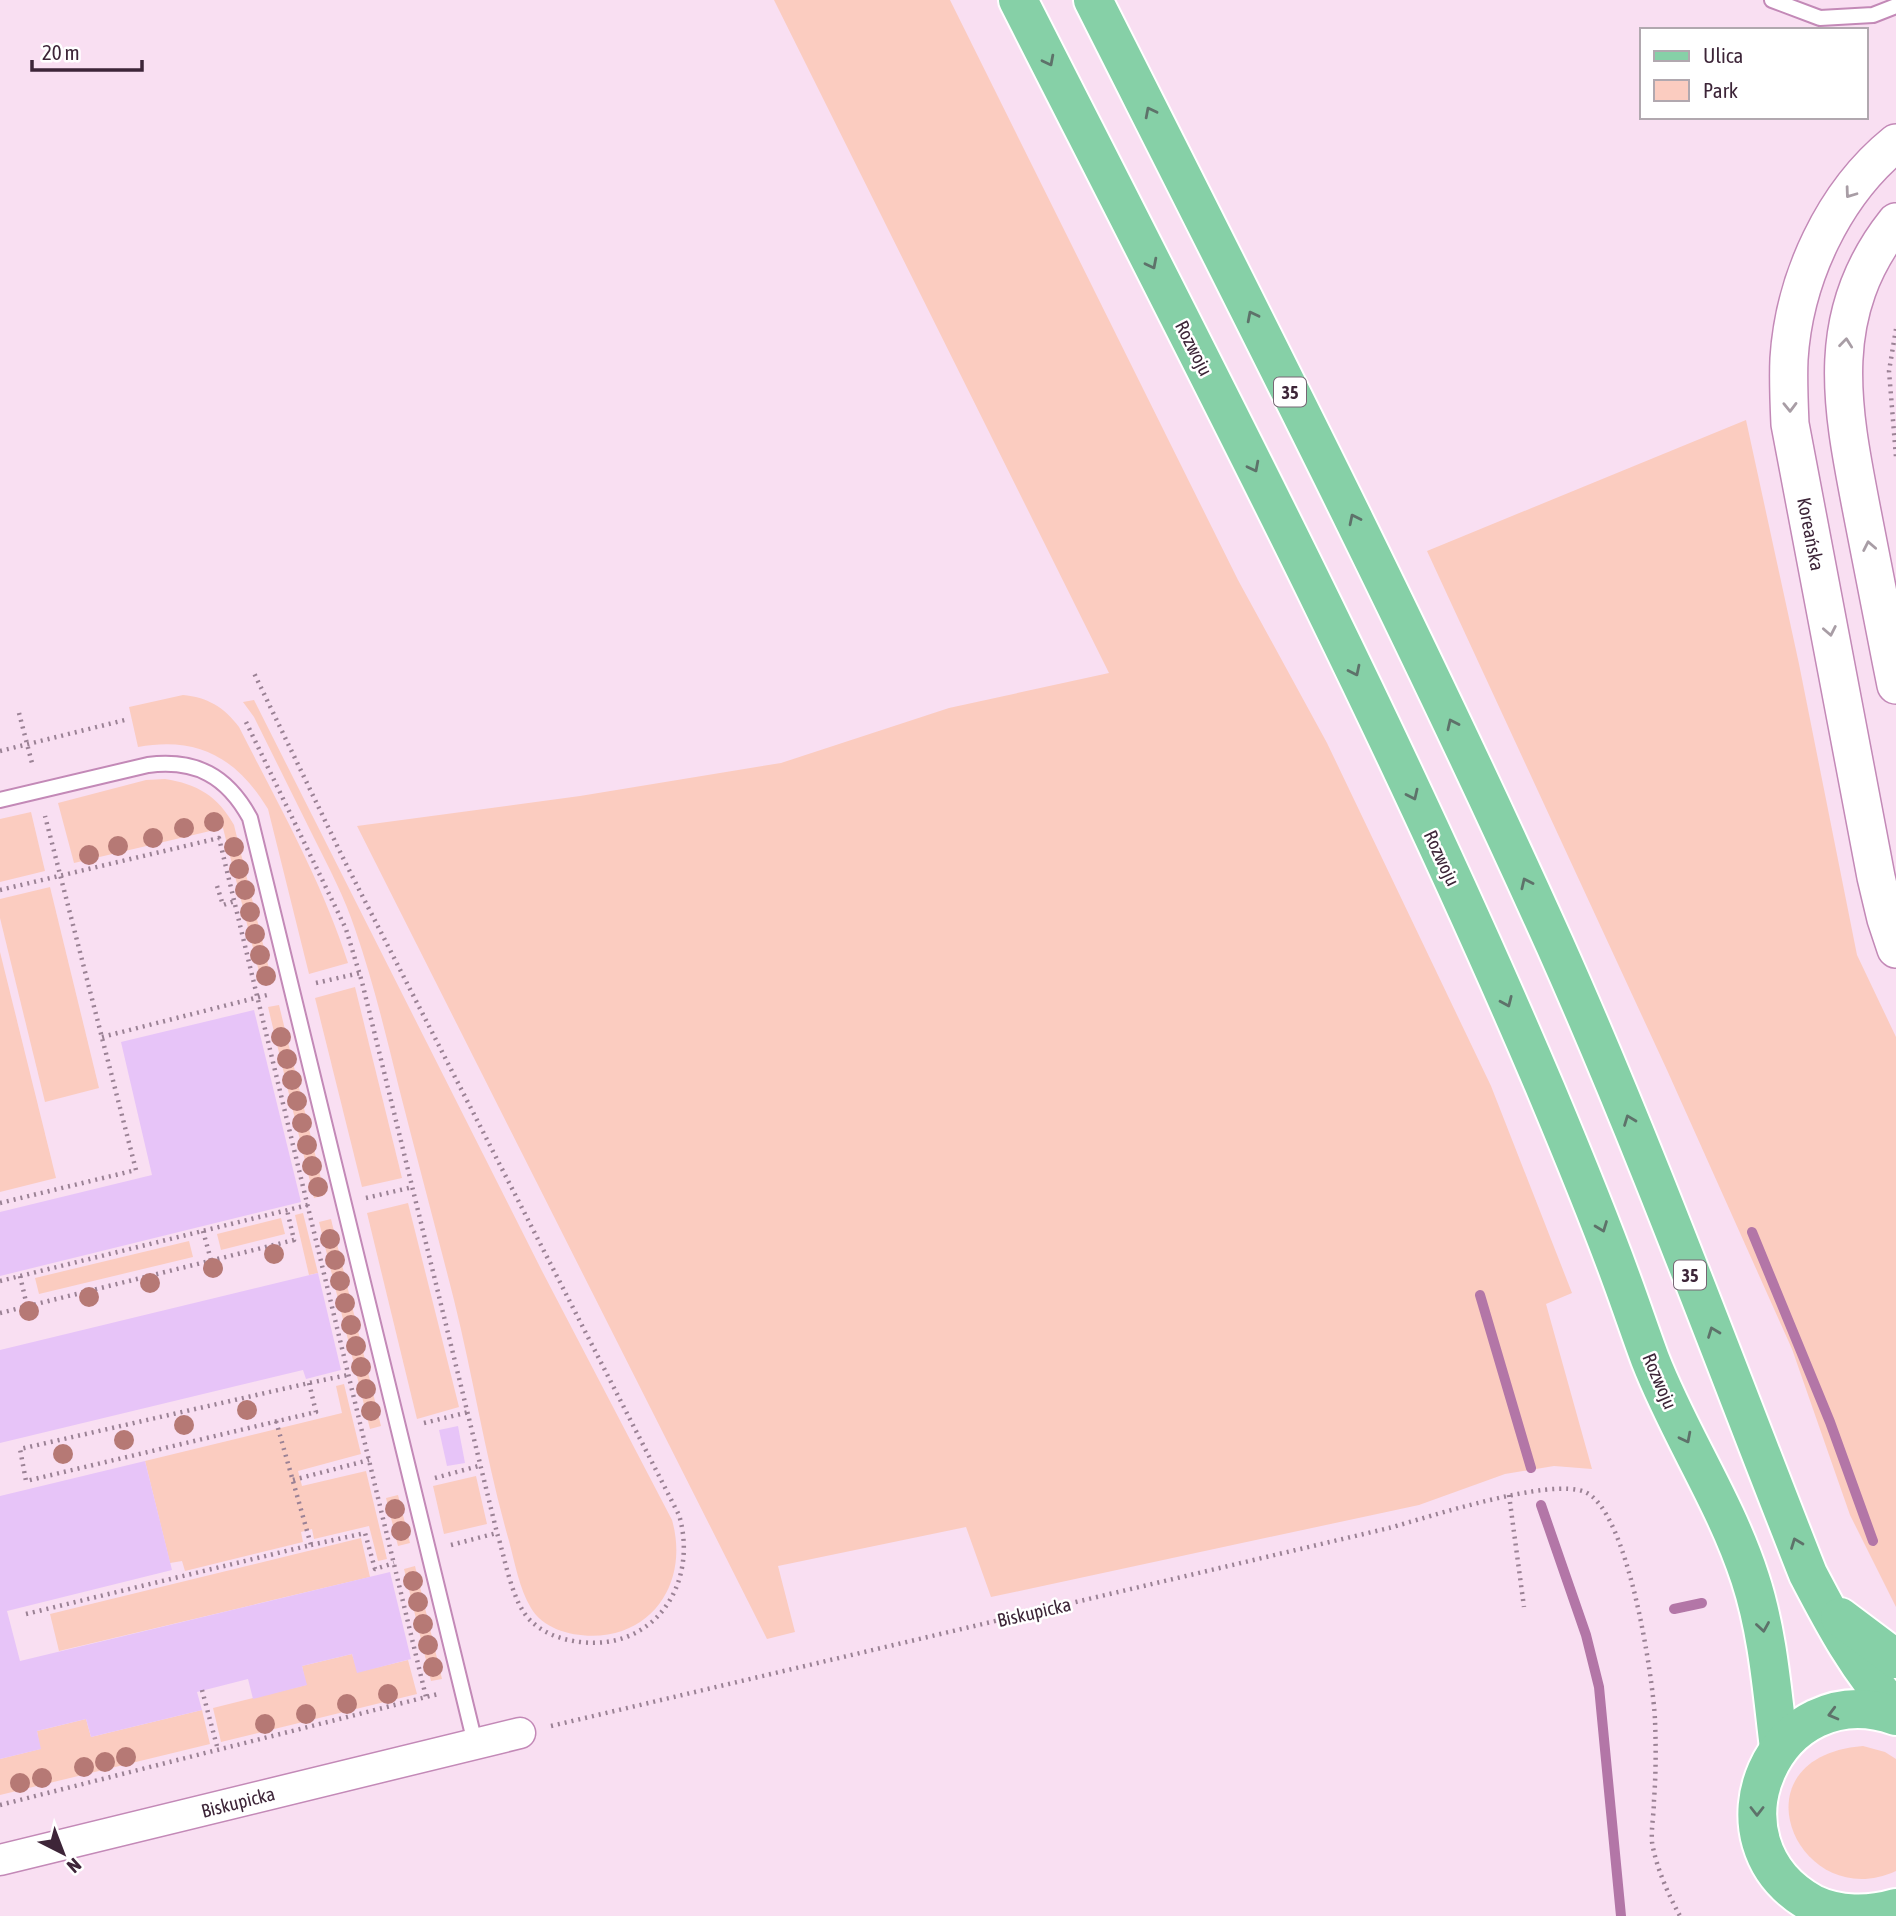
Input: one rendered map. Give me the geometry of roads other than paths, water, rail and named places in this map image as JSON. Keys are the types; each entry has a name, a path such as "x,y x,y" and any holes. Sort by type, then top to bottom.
{"main road":[{"name":"Rozwoju","path":"1018,0 1356,673 1459,894 1544,1087 1601,1224 1651,1360 1682,1431 1715,1494 1749,1573 1761,1613 1779,1748"},
{"name":"35","path":"1093,0 1409,632 1554,945 1620,1096 1808,1574 1866,1673 1896,1710"},
{"path":"1824,1605 1896,1659"},
{"path":"1896,1716 1866,1709 1826,1714 1809,1722 1779,1748 1769,1764 1759,1791 1757,1819 1760,1838 1776,1872 1809,1907 1852,1915 1869,1915 1896,1908"}],"street":[{"name":"Koreańska","path":"1896,143 1860,179 1836,212 1824,236 1804,282 1793,326 1789,360 1790,424 1876,877 1896,949"},
{"path":"1896,222 1873,252 1848,319 1842,393 1847,435 1896,685"},
{"name":"Biskupicka","path":"0,1860 520,1733"}],"lane":[{"path":"1772,0 1820,18 1874,15 1896,6"},
{"path":"0,800 148,765 184,764 216,778 230,789 250,818 475,1744"}],"waterway":[{"path":"1752,1232 1830,1422 1873,1541"},
{"path":"1480,1295 1531,1468"},
{"path":"1541,1505 1586,1635 1599,1687 1621,1916"},
{"path":"1674,1609 1702,1603"}]}
